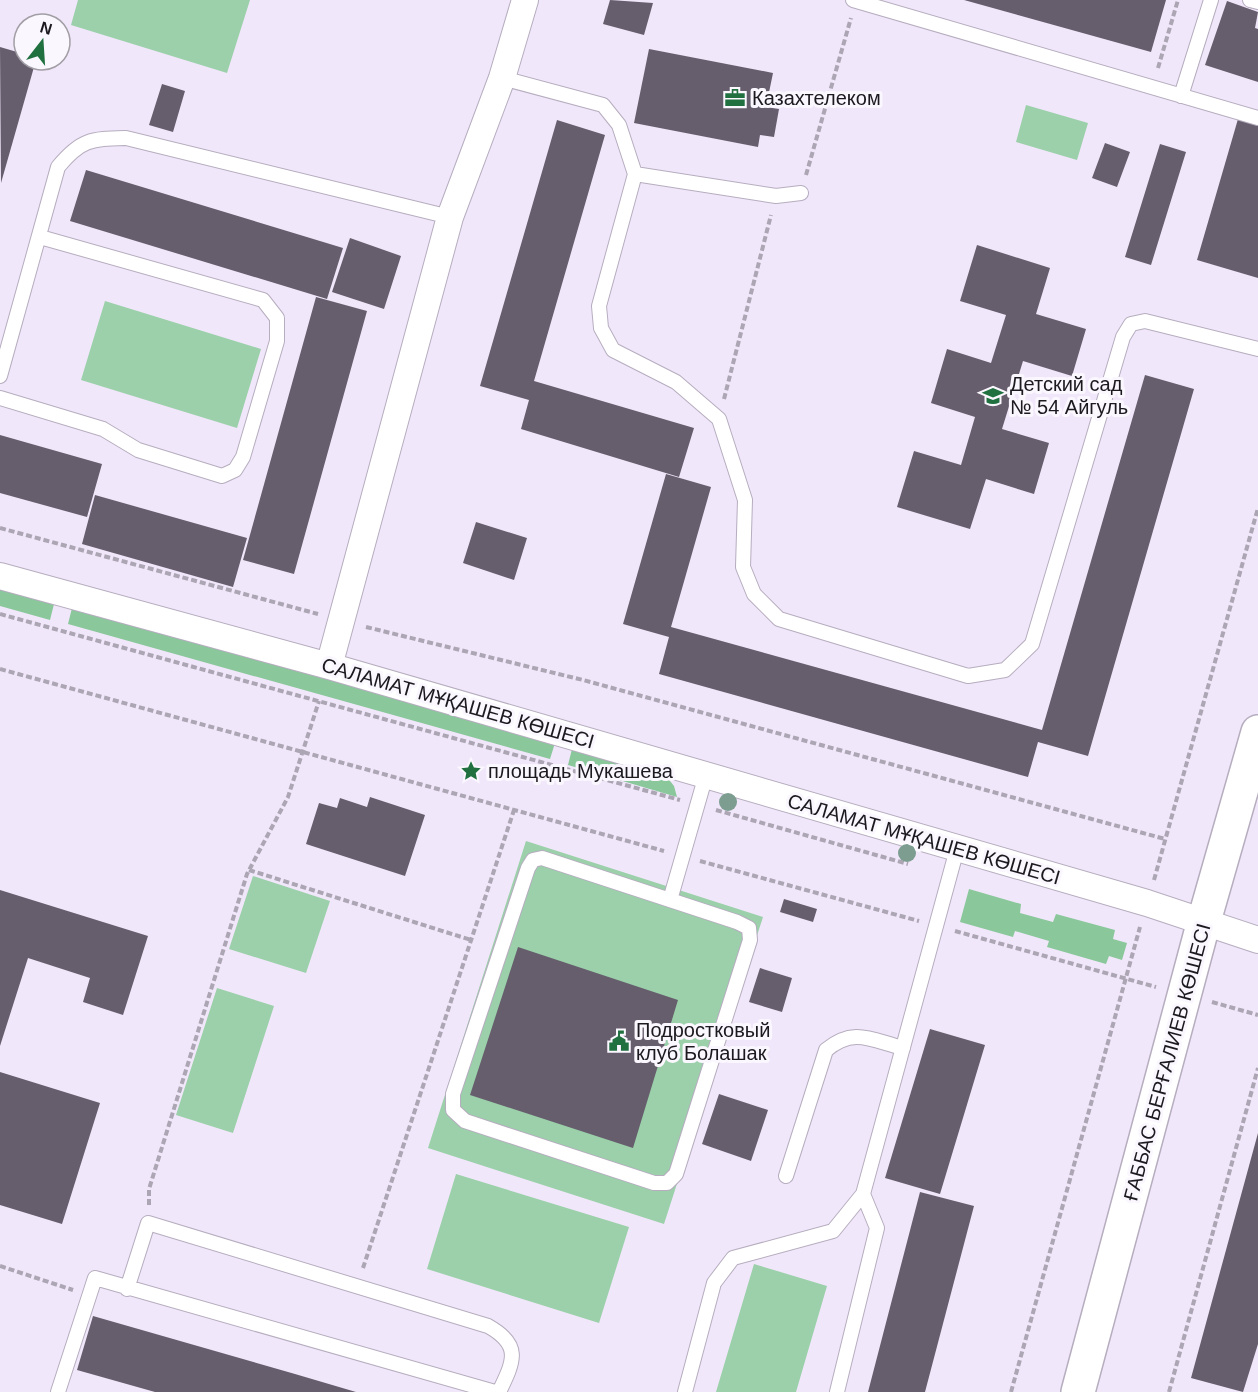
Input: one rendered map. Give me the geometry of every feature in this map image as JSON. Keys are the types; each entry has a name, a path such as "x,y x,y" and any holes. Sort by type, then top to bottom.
{"street":[{"path":"329,666 450,217 502,78 522,1"},
{"name":"САЛАМАТ МҰҚАШЕВ КӨШЕСІ","path":"0,576 329,666 1147,903 1258,940"},
{"name":"ҒАББАС БЕРҒАЛИЕВ КӨШЕСІ","path":"1078,1392 1204,921 1258,732"}],"lane":[{"path":"854,0 1258,118"},
{"path":"1181,96 1211,0"},
{"path":"1250,0 1258,3"},
{"path":"502,78 603,105 619,125 635,174 599,306 601,328 613,350 676,382 719,418 746,500 743,567 754,594 779,619 968,676 1005,670 1032,644 1123,338 1131,324 1145,321 1258,349"},
{"path":"0,376 58,167 73,149 92,139 126,138 450,217"},
{"path":"635,174 776,196 801,193"},
{"path":"0,398 103,429 138,450 222,476 235,470 243,457 278,341 278,318 263,300 40,237"},
{"path":"670,900 705,776"},
{"path":"685,1392 714,1283 733,1258 833,1231 863,1194 957,849"},
{"path":"542,858 670,900 738,922 749,928 750,940 676,1174 667,1183 654,1183 465,1121 453,1110 453,1094 528,868 533,860 542,858"},
{"path":"786,1176 826,1050 840,1038 858,1036 903,1048"},
{"path":"837,1392 877,1228 863,1194"},
{"path":"58,1392 95,1278 127,1289 497,1392 511,1368 513,1350 505,1335 488,1326 148,1223 127,1289"}],"path":[{"path":"801,193 854,0"},
{"path":"1152,87 1178,0"},
{"path":"719,418 776,196"},
{"path":"1011,1392 1258,508"},
{"path":"0,528 340,620 583,680 1165,839"},
{"path":"0,614 950,875"},
{"path":"0,669 1258,1015"},
{"path":"148,1223 149,1189 249,870 288,797 319,701"},
{"path":"357,1286 514,810"},
{"path":"249,870 471,940"},
{"path":"1129,924 1140,927"},
{"path":"1169,1392 1258,1068"},
{"path":"0,1266 90,1296"}],"green space":[{"path":"78,0 250,0 227,73 72,25"},
{"path":"1026,105 1088,123 1077,160 1016,142"},
{"path":"105,301 261,349 237,428 81,380"},
{"path":"0,589 54,604 50,620 0,606"},
{"path":"72,608 555,743 550,759 68,624"},
{"path":"572,749 666,776 674,786 677,797 568,765"},
{"path":"526,841 763,917 664,1224 428,1148"},
{"path":"253,876 330,901 306,973 229,949"},
{"path":"969,889 1021,904 1020,913 1053,922 1056,914 1115,930 1113,939 1127,943 1122,960 1109,956 1106,964 1047,947 1049,941 1015,931 1013,937 960,922"},
{"path":"217,988 274,1006 233,1133 176,1115"},
{"path":"456,1174 629,1227 599,1323 427,1269"},
{"path":"754,1264 827,1286 796,1392 716,1392"}],"building":[{"path":"610,0 653,3 644,35 603,24"},
{"path":"964,0 1166,0 1151,52"},
{"path":"1227,1 1258,12 1255,28 1258,29 1258,82 1205,65"},
{"path":"0,47 12,50 12,72 33,72 1,183"},
{"path":"649,49 773,73 766,107 779,109 774,137 760,135 758,147 634,123"},
{"path":"162,84 185,91 173,132 149,125"},
{"path":"1238,119 1258,125 1258,278 1197,260"},
{"path":"557,120 605,135 534,381 694,428 679,477 521,429 529,400 480,386"},
{"path":"1105,143 1130,152 1117,187 1092,178"},
{"path":"1160,144 1186,152 1151,265 1125,257"},
{"path":"86,170 343,248 327,299 70,221"},
{"path":"350,238 401,256 384,309 332,292"},
{"path":"977,245 1050,268 1036,314 1086,329 1072,376 1023,361 1002,429 1049,443 1034,494 986,479 970,529 897,507 914,451 961,465 975,417 931,403 947,349 991,363 1006,315 960,301"},
{"path":"316,297 367,311 294,574 243,560"},
{"path":"1145,375 1194,389 1088,756 1038,742 1028,777 659,674 669,637 623,624 666,474 711,487 671,627 1042,730"},
{"path":"0,435 102,464 87,517 0,493"},
{"path":"95,495 247,538 233,587 82,544"},
{"path":"476,522 527,538 514,580 463,563"},
{"path":"370,797 425,815 405,876 306,844 319,803 337,808 340,798 367,807"},
{"path":"0,890 148,936 123,1015 83,1002 90,978 28,958 0,1046"},
{"path":"784,899 817,909 813,922 780,912"},
{"path":"518,947 678,1000 633,1148 470,1095"},
{"path":"760,968 792,978 782,1012 749,1002"},
{"path":"930,1029 985,1045 940,1194 885,1178"},
{"path":"0,1072 100,1103 62,1224 0,1205"},
{"path":"719,1094 768,1110 751,1161 702,1144"},
{"path":"1258,1133 1258,1344 1243,1392 1191,1378"},
{"path":"920,1192 974,1206 925,1392 868,1392"},
{"path":"93,1316 356,1392 155,1392 77,1370"}],"place":[{"name":"Казахтелеком","path":"735,98"},
{"name":"Детский сад № 54 Айгуль","path":"993,396"},
{"name":"площадь Мукашева","path":"471,771"},
{"name":"Подростковый клуб Болашак","path":"619,1041"}]}
